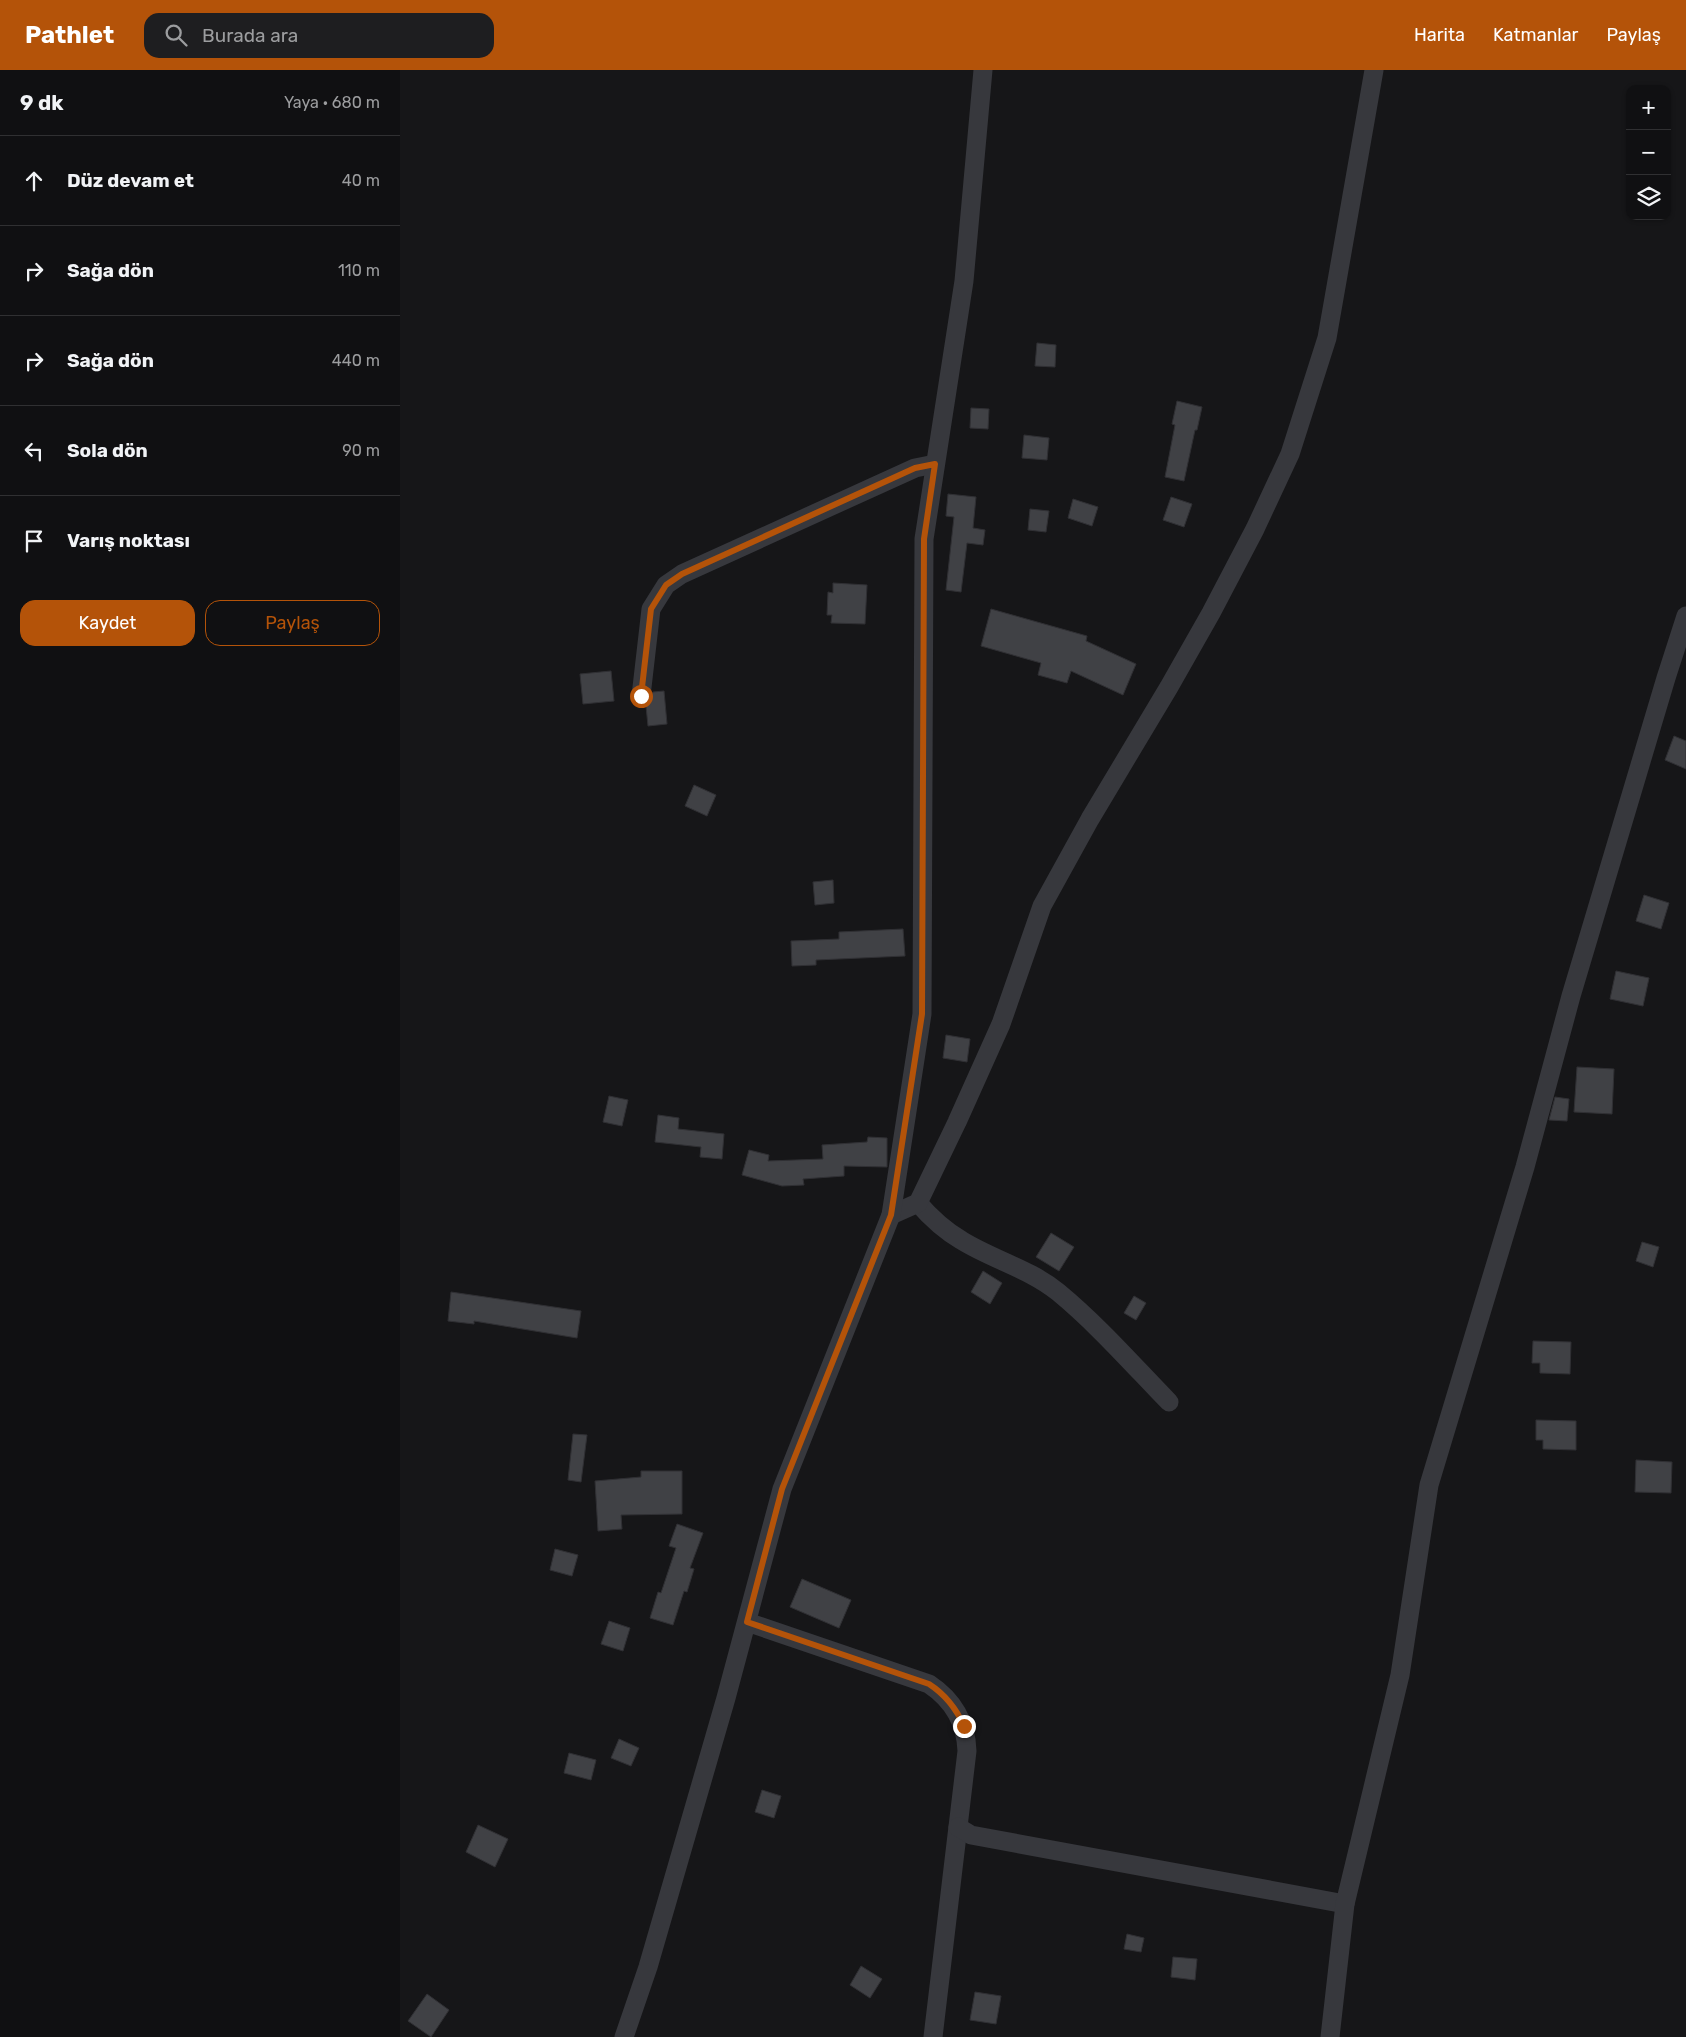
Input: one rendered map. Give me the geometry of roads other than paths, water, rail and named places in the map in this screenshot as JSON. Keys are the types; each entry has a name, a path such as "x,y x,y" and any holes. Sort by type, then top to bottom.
{"street":[{"path":"624,2037 648,1967 747,1622 782,1489 891,1215 922,1014 924,539 964,281 983,70"},
{"path":"891,1215 918,1203 958,1122 1001,1024 1042,906 1090,819 1212,613 1255,529 1290,454 1327,338 1374,70"},
{"path":"641,696 651,609 666,585 682,574 915,468 935,464"},
{"path":"1330,2037 1345,1904 1400,1675 1429,1486 1525,1167 1571,996 1686,616"},
{"path":"918,1203 938,1225 962,1241 1008,1263 1057,1291 1105,1336 1170,1402"},
{"path":"747,1622 929,1684 946,1697 959,1715 966,1738 967,1750 933,2037"},
{"path":"958,1827 971,1835 1345,1904"}]}
